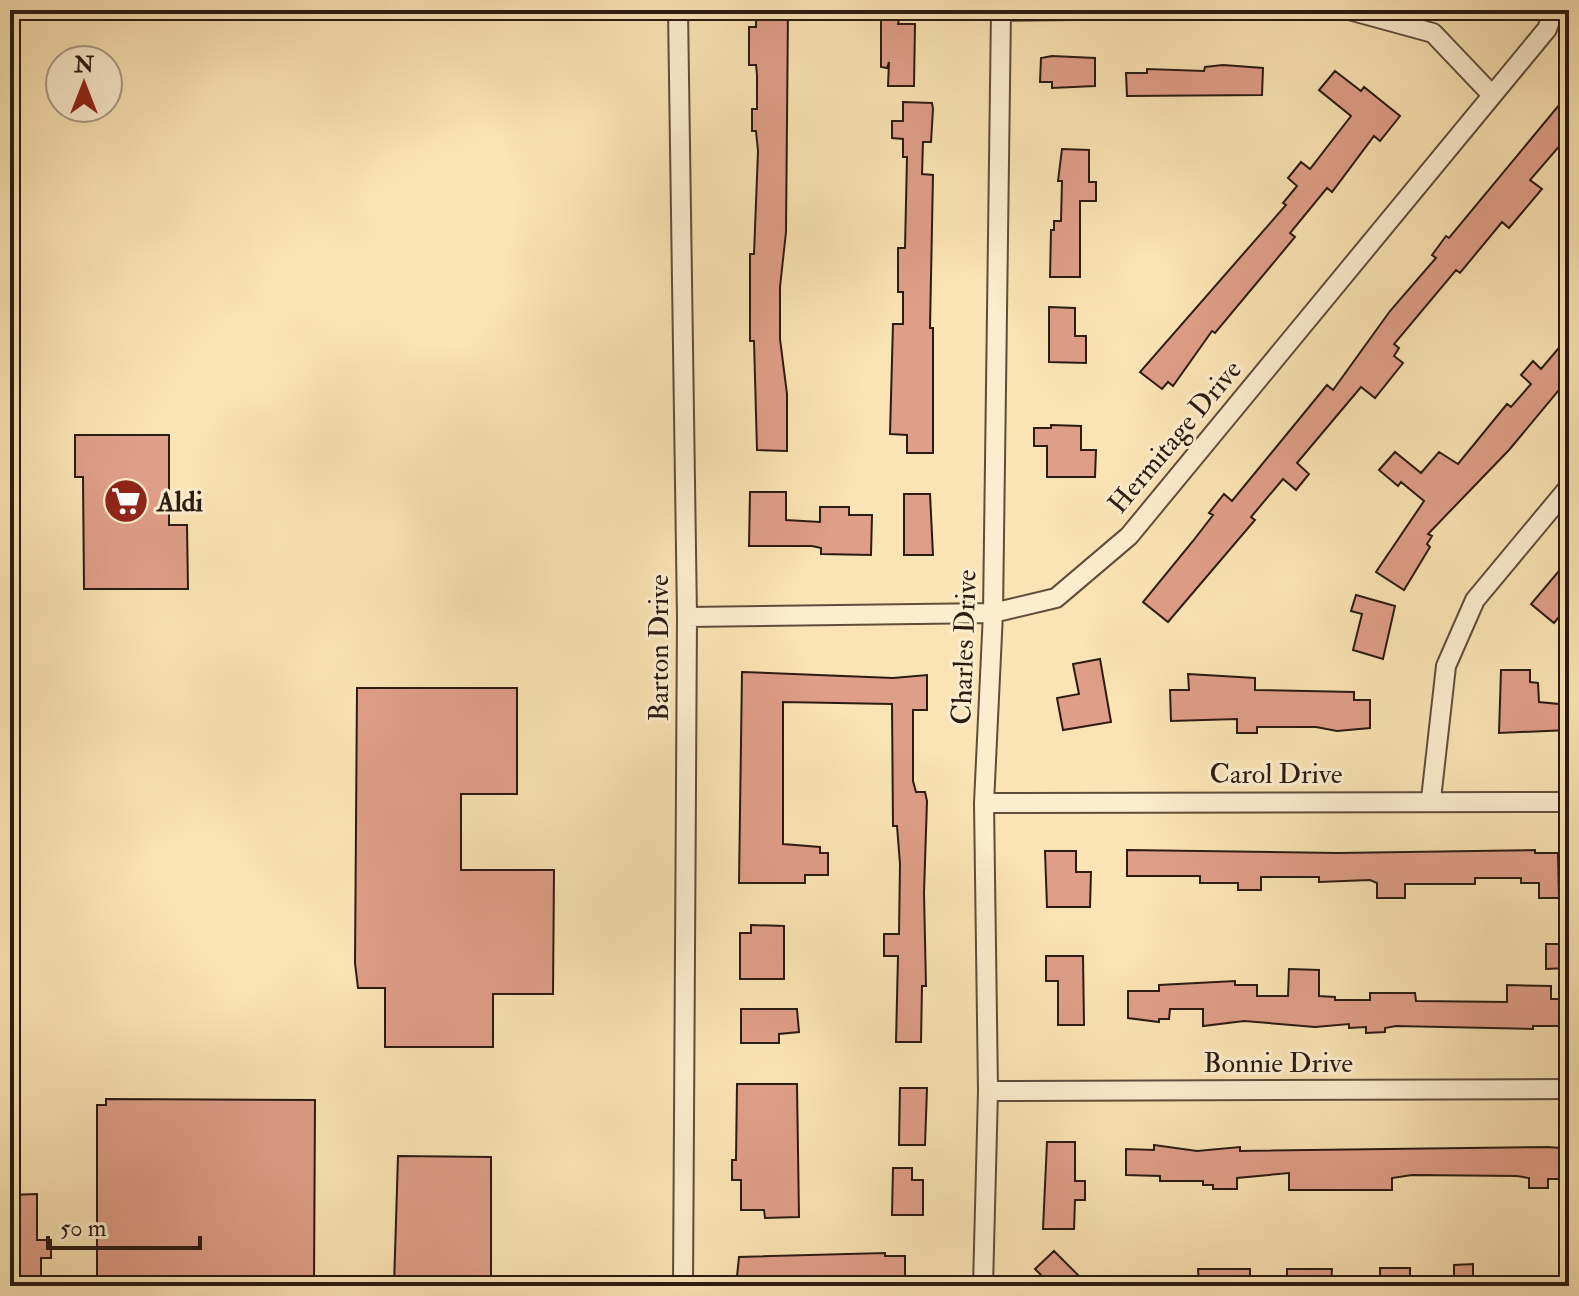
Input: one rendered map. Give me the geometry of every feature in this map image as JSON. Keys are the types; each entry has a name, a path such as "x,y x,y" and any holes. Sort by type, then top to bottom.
{"street":[{"name":"Barton Drive","path":"678,10 687,617 683,1286"},
{"path":"1001,11 1074,10"},
{"path":"1349,10 1433,33 1492,95"},
{"name":"Hermitage Drive","path":"687,617 993,613 1056,598 1129,536 1547,29 1554,10"},
{"name":"Charles Drive","path":"983,1286 988,1091 984,803 993,613 1001,11"},
{"path":"1431,799 1446,666 1475,600 1569,487"},
{"name":"Carol Drive","path":"984,803 1431,799 1569,802"},
{"name":"Bonnie Drive","path":"988,1091 1569,1089"}],"building":[{"path":"756,10 788,10 786,232 780,287 780,339 787,394 787,451 757,450 754,341 750,341 750,254 754,254 758,151 756,131 752,131 752,109 757,109 757,75 756,65 749,65 749,27 756,27"},
{"path":"881,10 901,10 898,24 915,24 914,86 888,86 889,62 887,68 881,67"},
{"path":"1041,58 1095,58 1095,86 1052,88 1052,82 1040,82"},
{"path":"1205,67 1263,68 1262,95 1127,96 1126,73 1147,73 1147,69 1204,71"},
{"path":"1335,71 1361,91 1364,87 1400,116 1380,141 1374,136 1332,192 1327,188 1290,233 1295,237 1215,333 1212,331 1173,386 1168,382 1162,389 1140,372 1286,205 1283,203 1297,186 1288,178 1301,162 1310,169 1351,116 1319,90"},
{"path":"1569,93 1569,135 1530,180 1542,189 1509,228 1502,222 1460,273 1456,270 1394,344 1399,348 1394,356 1403,363 1375,398 1361,387 1297,463 1309,474 1296,490 1283,479 1251,517 1255,520 1168,622 1143,602 1213,515 1209,513 1224,494 1232,501 1327,385 1333,390 1390,311 1436,258 1432,255 1446,236 1449,238"},
{"path":"903,102 932,103 933,109 931,142 923,142 922,174 933,175 930,328 933,328 933,453 907,453 907,435 890,434 893,324 903,324 903,292 898,292 898,248 905,248 907,157 903,157 903,139 892,138 892,121 903,121"},
{"path":"1062,149 1089,150 1089,182 1096,182 1096,201 1080,201 1080,277 1050,277 1051,230 1054,230 1054,221 1061,221 1062,181 1058,181"},
{"path":"1049,307 1075,308 1075,336 1086,336 1086,363 1049,362"},
{"path":"1569,336 1569,378 1509,450 1428,534 1432,536 1427,544 1430,547 1404,590 1376,572 1424,501 1401,482 1398,486 1379,470 1395,452 1421,473 1439,452 1458,464 1507,404 1511,407 1531,384 1521,375 1533,361 1541,369"},
{"path":"1051,425 1081,426 1081,450 1096,450 1095,477 1047,477 1047,446 1034,446 1034,428 1051,428"},
{"name":"Aldi","path":"75,435 169,435 169,525 187,525 188,589 84,589 83,477 75,477"},
{"path":"750,492 786,492 786,520 820,522 820,507 849,507 849,515 872,515 871,555 821,554 821,548 812,546 749,546"},
{"path":"904,494 930,494 933,555 904,555"},
{"path":"1569,559 1569,605 1554,623 1531,604"},
{"path":"1356,595 1395,606 1383,659 1353,650 1362,614 1351,611"},
{"path":"1100,659 1111,722 1063,730 1057,698 1079,694 1073,664"},
{"path":"1501,670 1530,670 1530,682 1538,683 1539,702 1569,705 1569,730 1499,733"},
{"path":"742,672 893,678 927,675 927,710 913,710 913,781 916,792 925,792 927,801 924,893 926,986 922,986 921,1042 896,1042 898,956 884,956 884,934 899,934 900,864 897,826 893,826 892,704 783,702 783,844 820,847 820,853 828,853 828,875 805,875 805,883 739,883"},
{"path":"1188,674 1255,678 1255,690 1354,692 1354,700 1370,700 1370,728 1337,731 1316,727 1257,727 1257,733 1237,733 1237,719 1171,721 1170,690 1189,690"},
{"path":"357,688 517,688 517,794 461,794 461,870 554,870 553,994 493,994 493,1047 385,1047 385,988 358,988 355,963"},
{"path":"1127,850 1338,853 1535,850 1535,853 1558,853 1559,898 1539,898 1539,883 1521,883 1521,878 1475,878 1475,884 1405,884 1405,898 1377,898 1377,883 1370,880 1319,882 1319,877 1261,877 1261,890 1238,890 1238,883 1200,883 1200,876 1127,876"},
{"path":"1045,851 1076,851 1076,872 1091,872 1090,907 1047,907"},
{"path":"751,925 784,926 784,979 740,979 740,933 751,933"},
{"path":"1546,944 1568,944 1568,968 1546,969"},
{"path":"1046,956 1083,956 1084,1025 1058,1025 1058,981 1046,981"},
{"path":"1289,969 1319,970 1319,996 1335,997 1335,1000 1370,1000 1370,993 1415,993 1416,1001 1507,1002 1507,985 1551,986 1551,999 1562,999 1562,1026 1533,1026 1533,1029 1396,1026 1385,1028 1385,1032 1366,1033 1366,1027 1349,1028 1349,1024 1315,1027 1244,1021 1203,1026 1203,1009 1170,1009 1169,1019 1159,1019 1159,1022 1128,1018 1128,991 1159,991 1159,985 1235,981 1235,985 1257,985 1257,996 1288,996"},
{"path":"741,1009 797,1009 799,1032 779,1034 779,1043 741,1043"},
{"path":"737,1084 797,1084 799,1217 765,1218 764,1210 741,1210 741,1180 732,1180 732,1160 736,1160"},
{"path":"900,1088 927,1088 925,1145 899,1145"},
{"path":"106,1099 315,1100 314,1286 97,1286 97,1105 106,1105"},
{"path":"1047,1142 1075,1142 1075,1181 1085,1181 1085,1200 1075,1200 1074,1229 1043,1229"},
{"path":"1154,1145 1197,1151 1240,1147 1240,1151 1560,1148 1560,1179 1548,1179 1548,1188 1529,1188 1529,1178 1517,1176 1412,1175 1392,1178 1392,1190 1289,1190 1289,1173 1237,1178 1237,1189 1213,1189 1213,1185 1203,1185 1203,1181 1160,1181 1160,1176 1126,1175 1126,1149 1154,1150"},
{"path":"398,1156 491,1157 491,1286 394,1286"},
{"path":"893,1168 912,1168 912,1180 923,1180 923,1215 892,1215"},
{"path":"37,1194 37,1240 51,1240 51,1258 41,1258 41,1286 10,1286 10,1195"},
{"path":"1054,1251 1089,1286 1052,1286 1035,1269"},
{"path":"885,1253 885,1256 905,1256 905,1286 736,1286 739,1257"},
{"path":"1473,1264 1473,1286 1454,1286 1454,1265"},
{"path":"1380,1268 1410,1268 1410,1286 1380,1286"},
{"path":"1198,1269 1250,1269 1250,1286 1199,1286"},
{"path":"1287,1269 1332,1269 1331,1286 1287,1286"}],"place":[{"name":"Aldi","path":"126,501"}]}
